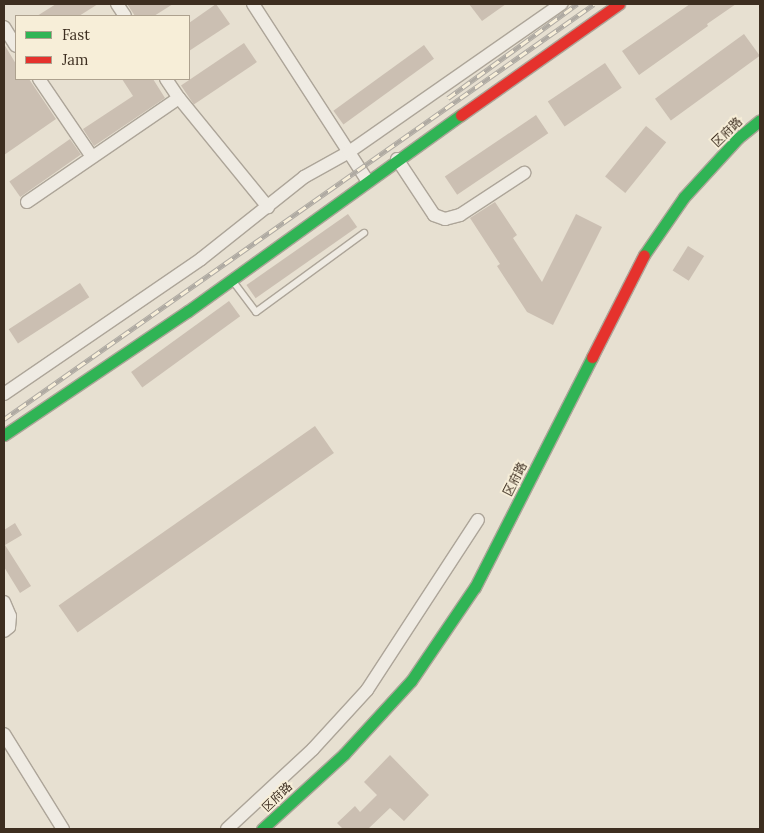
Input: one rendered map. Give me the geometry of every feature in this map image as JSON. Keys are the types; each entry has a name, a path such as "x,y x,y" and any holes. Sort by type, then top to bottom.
{"main road":[{"path":"4,435 231,279 367,180 619,4"},
{"name":"区府路","path":"262,829 344,754 411,681 475,587 642,258 684,197 738,138 760,120"}],"street":[{"path":"117,4 124,15"},
{"path":"253,4 367,180"},
{"path":"4,394 201,259 304,177 349,152 561,4"},
{"path":"4,27 15,44"},
{"path":"40,80 92,157"},
{"path":"167,80 179,98 268,207"},
{"path":"27,202 179,98"},
{"path":"397,159 434,215 445,219 460,214 524,173"},
{"path":"227,829 313,749 367,690 478,520"},
{"path":"4,602 10,616 9,627 4,631"},
{"path":"4,734 63,829"}],"lane":[{"path":"231,279 256,312 364,233"}],"building":[{"path":"56,4 98,4 81,15 39,15"},
{"path":"127,4 173,4 156,15 134,15"},
{"path":"216,4 230,24 190,50 190,22"},
{"path":"469,4 506,4 482,21"},
{"path":"690,4 736,4 639,75 622,51"},
{"path":"744,34 760,56 671,120 655,99"},
{"path":"244,43 257,62 194,105 181,85"},
{"path":"4,44 15,62 15,80 30,80 56,119 4,155"},
{"path":"424,45 434,59 343,125 333,111"},
{"path":"605,63 622,88 565,126 548,102"},
{"path":"123,80 154,80 165,98 94,146 83,129 133,96"},
{"path":"536,115 548,133 457,195 445,177"},
{"path":"646,126 666,142 625,193 605,177"},
{"path":"70,139 81,155 20,197 9,181"},
{"path":"495,202 517,235 513,238 542,282 576,214 602,227 553,325 527,312 497,266 500,264 470,218"},
{"path":"348,214 357,227 256,298 246,285"},
{"path":"688,246 704,256 689,281 673,271"},
{"path":"80,283 89,297 18,344 9,329"},
{"path":"229,301 240,316 142,387 131,372"},
{"path":"315,426 334,453 78,633 59,606"},
{"path":"15,523 22,535 5,545 31,586 20,593 4,567 4,530"},
{"path":"390,755 429,795 404,821 390,808 368,829 343,829 337,823 355,806 360,812 377,795 364,782"}],"railway":[{"path":"448,98 577,4"},
{"path":"4,419 594,4"}],"traffic: fast":[{"path":"4,435 188,311 461,115"},
{"path":"644,255 684,197 738,138 760,120"},
{"path":"262,829 344,754 411,681 475,587 592,357"}],"traffic: jam":[{"path":"461,115 619,4"},
{"path":"592,357 644,255"}]}
